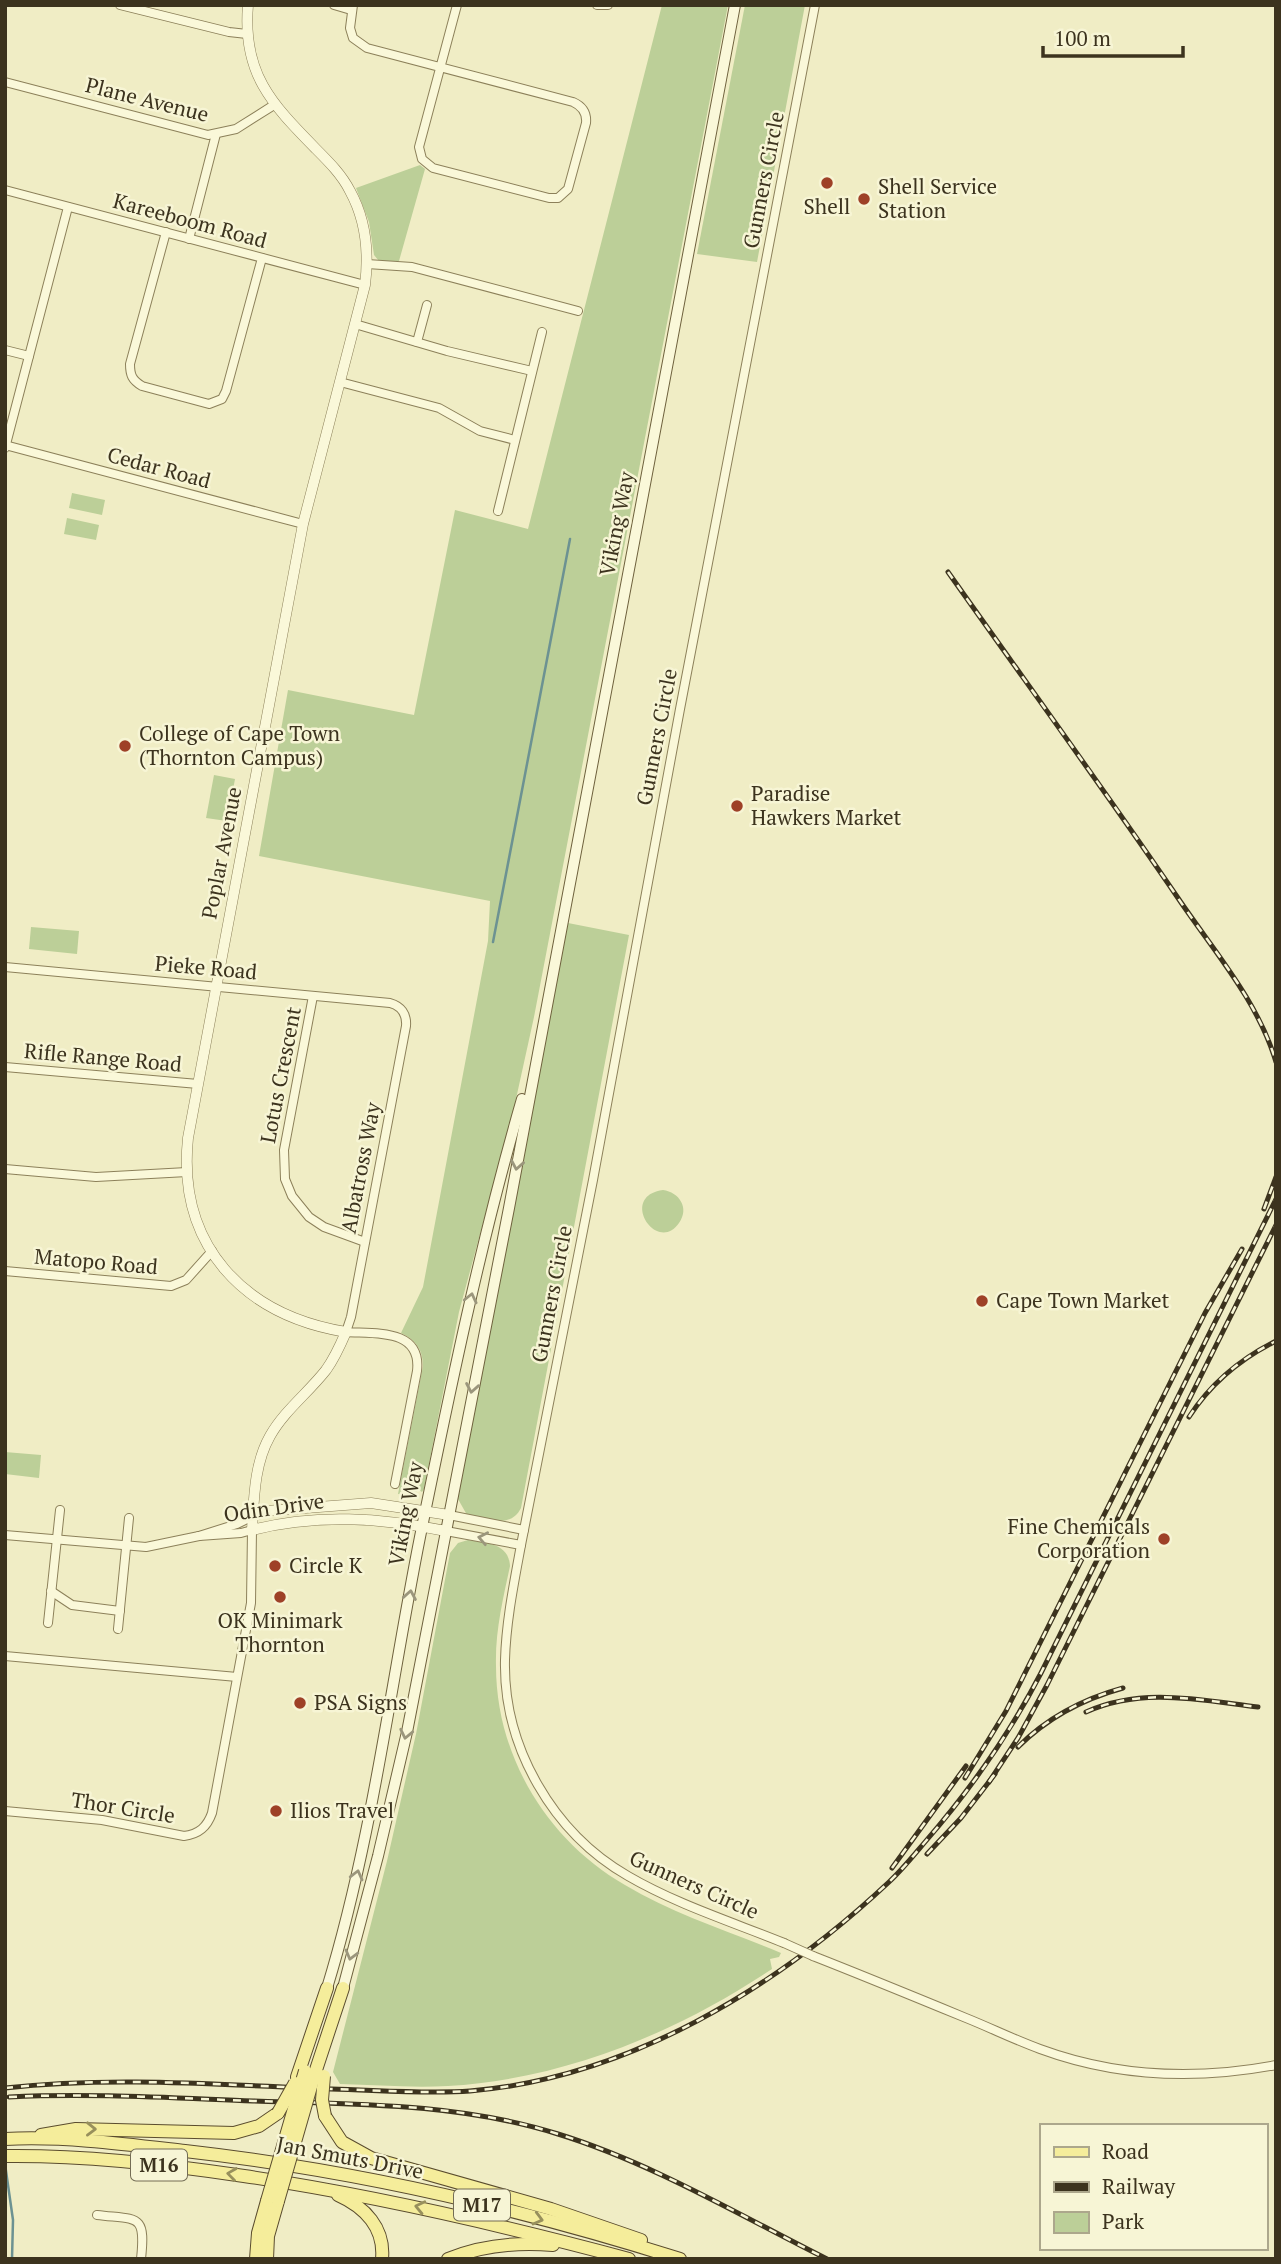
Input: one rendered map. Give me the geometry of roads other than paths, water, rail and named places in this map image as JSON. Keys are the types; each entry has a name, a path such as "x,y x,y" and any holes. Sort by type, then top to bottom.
{"main road":[{"name":"Viking Way","path":"343,1988 404,1744 735,5"},
{"name":"Viking Way","path":"327,1988 363,1853 456,1362 493,1199 537,1050"},
{"path":"14,2139 76,2129 234,2133 258,2126 278,2113 310,2075 327,1988"},
{"path":"256,2259 257,2241 273,2201 310,2075 343,1988"},
{"path":"310,2075 322,2100 325,2116 342,2142 371,2158 588,2220 682,2259"},
{"name":"Jan Smuts Drive","path":"14,2139 124,2144 305,2167 515,2212 682,2259"},
{"name":"Jan Smuts Drive","path":"12,2156 120,2160 300,2184 398,2202 629,2259"},
{"path":"300,2184 334,2194 363,2210 382,2240 382,2259"},
{"path":"267,2259 273,2201"},
{"path":"448,2259 478,2249 502,2245 527,2243 585,2247"}],"street":[{"path":"120,5 247,34"},
{"name":"Poplar Avenue","path":"248,5 247,34 253,64 264,89 274,105 334,168 350,190 363,227 368,264 365,285 303,524 188,1138 187,1172 194,1213 212,1251 236,1282 266,1306 309,1325 399,1337 411,1345 416,1355 417,1371 395,1484"},
{"path":"334,5 352,8 349,28 359,44 440,68 573,103 584,111 586,123 568,189 558,198 433,169 422,159 419,147 440,68 457,5"},
{"path":"597,5 608,5"},
{"name":"Gunners Circle","path":"815,5 686,674 593,1180 521,1545 506,1640 506,1686 514,1731 545,1796 586,1846 625,1875 656,1891 1041,2049 1098,2065 1156,2074 1185,2075 1224,2073 1276,2065"},
{"name":"Plane Avenue","path":"5,82 193,132 216,134 236,129 274,105"},
{"path":"189,239 216,134"},
{"name":"Kareeboom Road","path":"5,190 365,285"},
{"path":"5,446 68,206"},
{"path":"166,232 130,364 134,381 142,386 209,404 222,399 262,258"},
{"path":"368,264 411,267 578,311"},
{"path":"417,342 427,304"},
{"path":"355,324 532,371"},
{"path":"498,511 542,332"},
{"path":"5,350 29,356"},
{"path":"340,382 439,408 480,431 515,440"},
{"name":"Cedar Road","path":"5,446 303,524"},
{"name":"Pieke Road","path":"5,967 390,1003 402,1010"},
{"name":"Lotus Crescent","path":"313,996 284,1150 285,1178 292,1196 309,1217 324,1227 365,1242"},
{"name":"Albatross Way","path":"346,1332 406,1026 402,1010"},
{"name":"Rifle Range Road","path":"5,1067 198,1084"},
{"path":"5,1169 96,1177 187,1172"},
{"name":"Matopo Road","path":"5,1272 171,1286 186,1280 212,1251"},
{"name":"Odin Drive","path":"253,1516 259,1467 268,1438 328,1368 346,1332"},
{"name":"Odin Drive","path":"199,1536 266,1511 371,1503 426,1510 524,1530"},
{"path":"48,1623 60,1510"},
{"path":"252,1530 253,1516"},
{"path":"118,1629 129,1518"},
{"name":"Odin Drive","path":"5,1535 126,1547 164,1545 199,1536 241,1533 303,1521 352,1518 423,1526 521,1545"},
{"name":"Thor Circle","path":"5,1811 102,1820 179,1835 190,1835 207,1824 212,1813 251,1603 252,1530"},
{"path":"51,1591 72,1605 120,1611"},
{"path":"5,1656 237,1677"},
{"path":"97,2215 132,2219 139,2223 144,2233 141,2259"}],"waterway":[{"path":"493,942 570,539"},
{"path":"5,2164 13,2220 12,2259"}],"railway":[{"path":"948,572 1233,977 1258,1018 1276,1062"},
{"path":"1264,1209 1276,1177"},
{"path":"5,2088 127,2082 435,2092 470,2091 529,2083 586,2068 642,2047 696,2021 798,1958 899,1873 958,1802 1002,1740 1041,1673 1276,1199"},
{"path":"989,1782 1018,1738 1047,1685 1276,1225"},
{"path":"965,1778 1006,1711 1205,1313 1242,1249"},
{"path":"1189,1417 1227,1373 1276,1341"},
{"path":"1018,1747 1041,1727 1066,1711 1123,1688"},
{"path":"1086,1712 1107,1704 1149,1698 1192,1699 1258,1707"},
{"path":"892,1868 966,1766"},
{"path":"927,1854 961,1818 995,1774"},
{"path":"9,2097 100,2096 368,2105 483,2116 558,2134 627,2160 695,2191 827,2259"}],"place":[{"name":"Shell","path":"827,183"},
{"name":"Shell Service Station","path":"864,199"},
{"name":"College of Cape Town (Thornton Campus)","path":"125,746"},
{"name":"Paradise Hawkers Market","path":"737,806"},
{"name":"Cape Town Market","path":"982,1301"},
{"name":"Fine Chemicals Corporation","path":"1164,1539"},
{"name":"Circle K","path":"275,1566"},
{"name":"OK Minimark Thornton","path":"280,1597"},
{"name":"PSA Signs","path":"300,1703"},
{"name":"Ilios Travel","path":"276,1811"}]}
